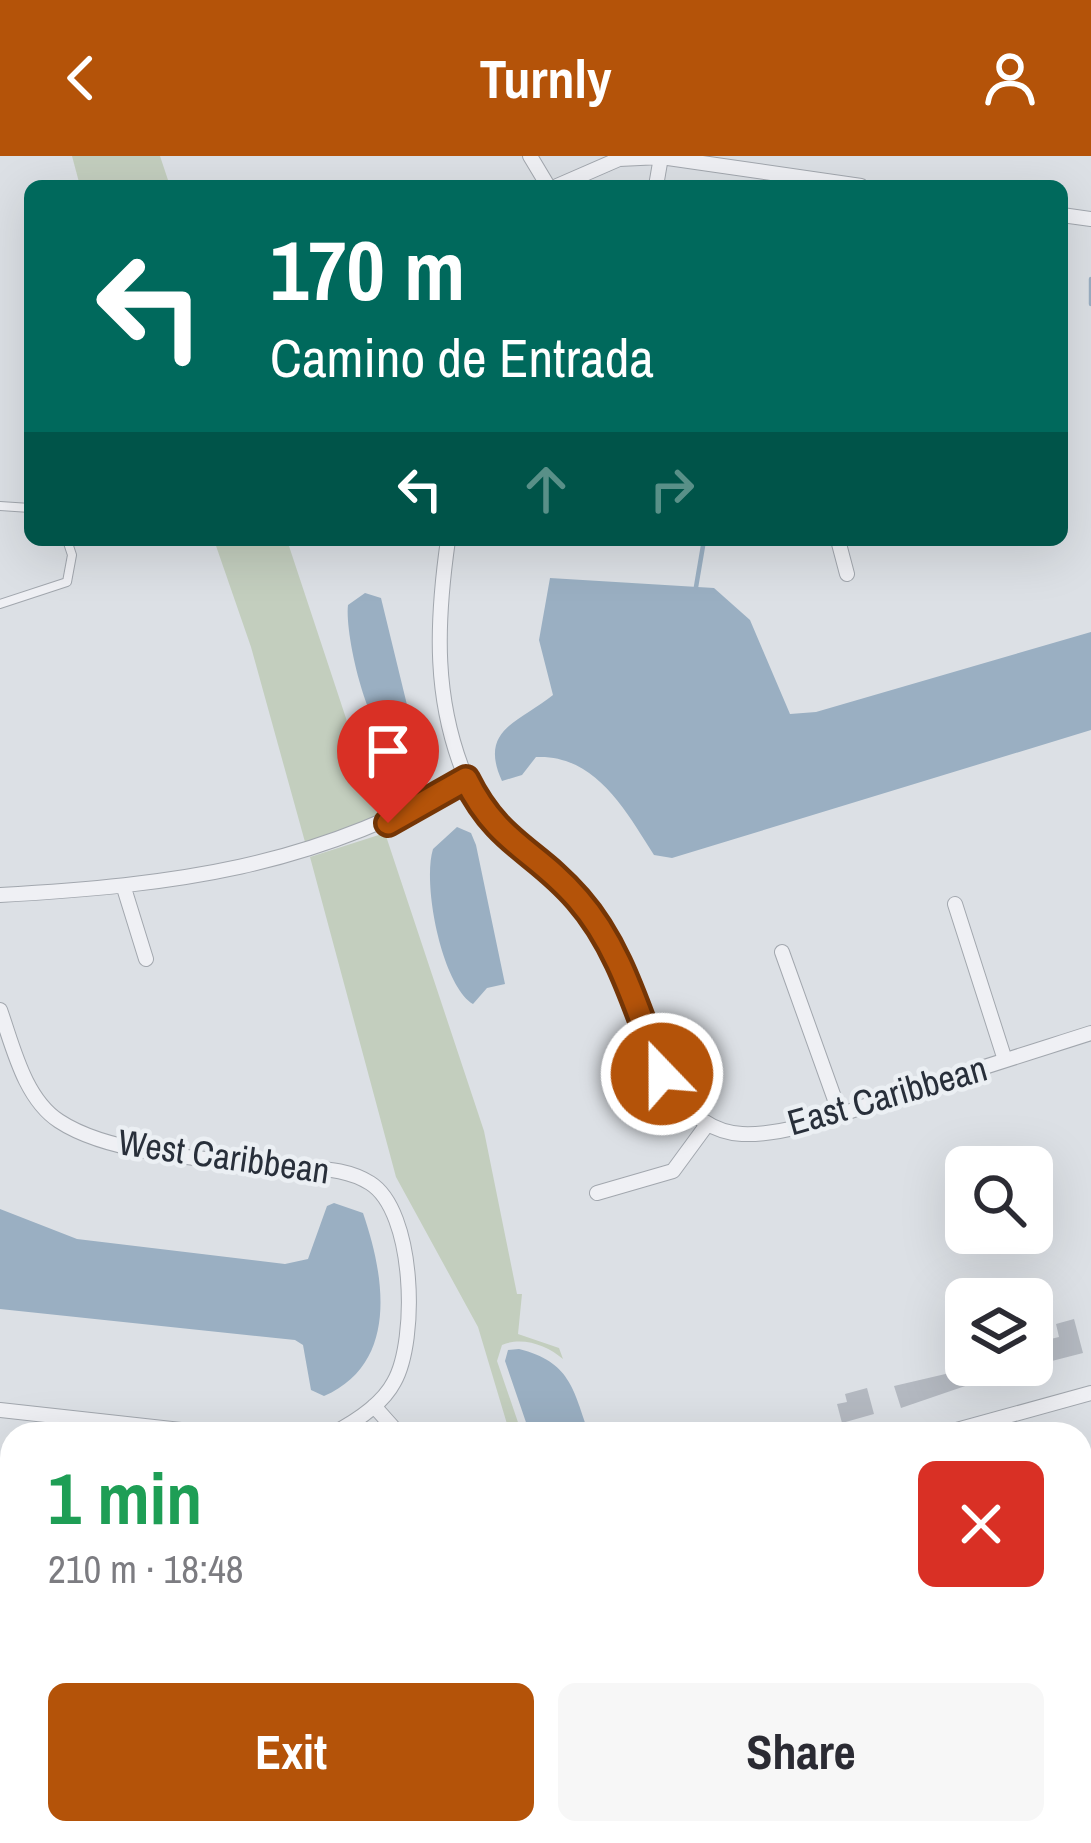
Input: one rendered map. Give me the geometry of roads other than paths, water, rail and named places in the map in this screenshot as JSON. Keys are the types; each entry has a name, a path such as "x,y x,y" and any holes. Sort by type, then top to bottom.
{"street":[{"path":"567,180 619,159 661,157 817,180"},
{"path":"447,546 436,646 443,704 466,779 484,817 579,900 613,948 662,1074 706,1126 673,1171 597,1192"},
{"path":"840,546 847,574"},
{"path":"0,895 124,888 220,873 388,823 466,779"},
{"path":"124,888 146,959"},
{"path":"955,904 1005,1060"},
{"path":"782,952 840,1114"},
{"name":"West Caribbean","path":"0,1010 27,1083 56,1120 133,1147 340,1170 374,1185 395,1216 406,1251 408,1307 396,1380 374,1406 350,1422"},
{"name":"East Caribbean","path":"706,1126 743,1134 840,1114 1091,1033"},
{"path":"986,1422 1091,1393"},
{"path":"374,1406 388,1422"},
{"path":"0,1410 52,1422"}],"lane":[{"path":"0,604 67,582 69,546"}],"water":[{"path":"550,578 714,588 750,620 790,714 816,712 1091,632 1091,730 672,858 654,855 607,788 575,765 536,757 522,775 502,781 495,749 499,738 553,695 539,640"},
{"path":"365,593 381,598 417,746 416,759 401,757 387,744 365,698 351,644 348,605"},
{"path":"457,827 471,833 476,845 505,984 487,988 473,1004 452,977 444,956 430,885 433,849"},
{"path":"334,1203 363,1213 377,1264 380,1316 365,1362 348,1381 324,1396 311,1390 303,1345 295,1340 0,1309 0,1209 77,1239 285,1264 308,1259 327,1206"},
{"path":"508,1350 536,1354 559,1369 585,1422 526,1422 505,1361"}],"waterway":[{"path":"1091,279 1091,304"},
{"path":"696,587 703,546"}]}
